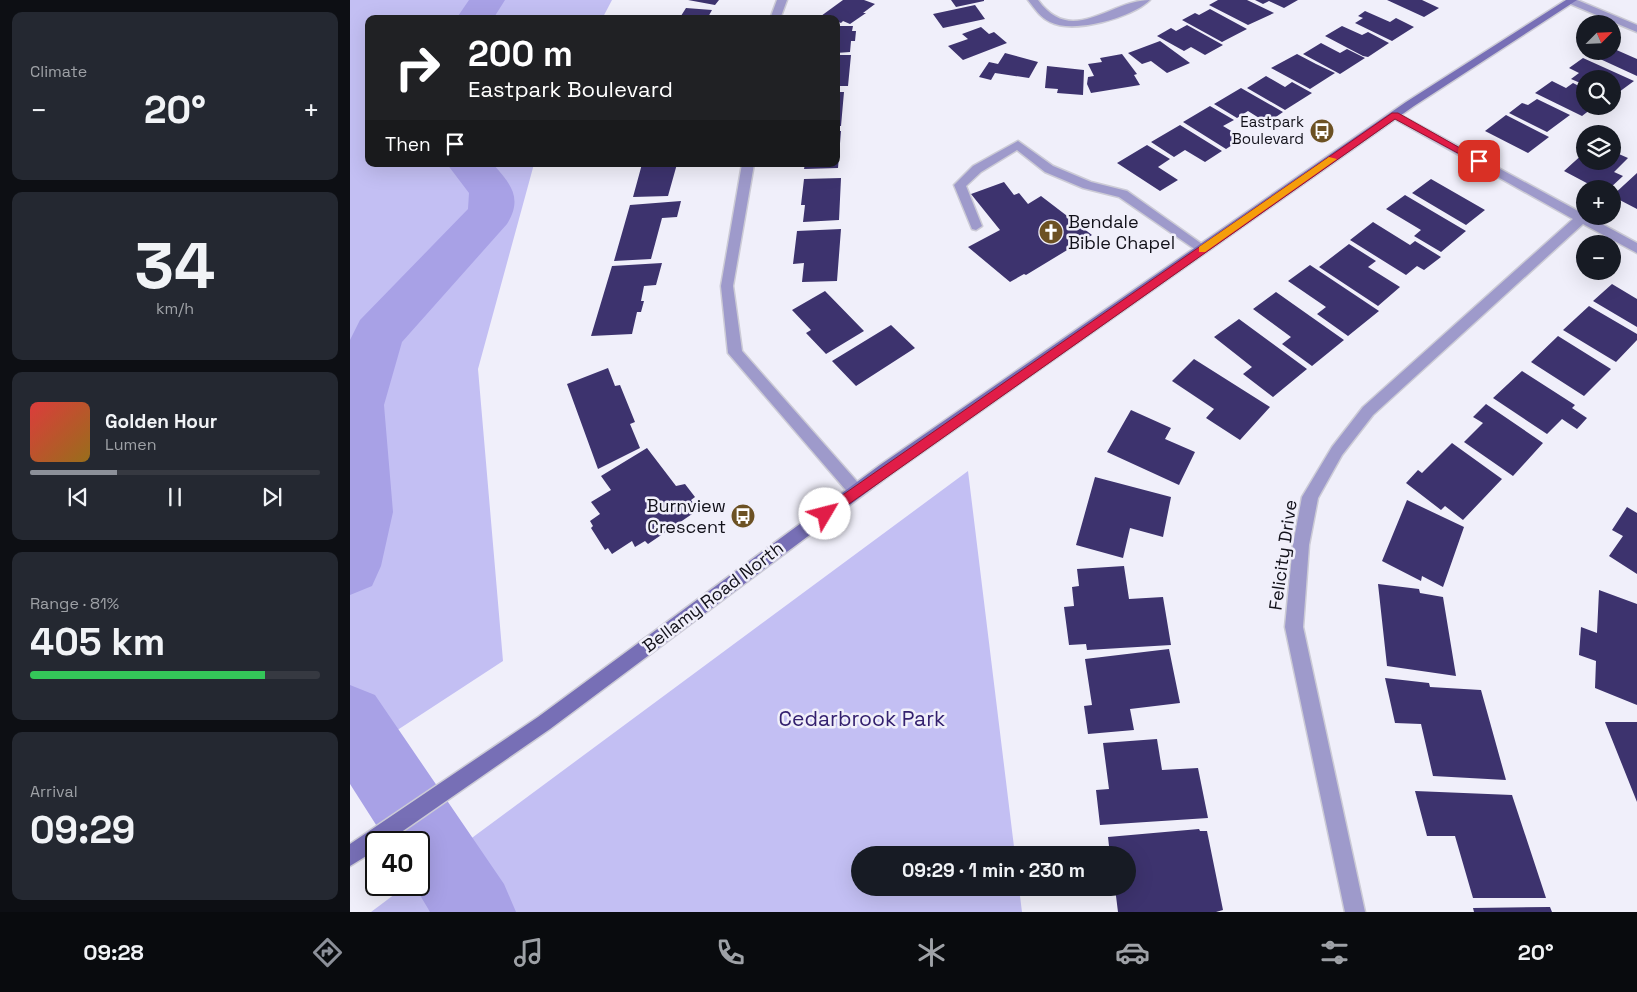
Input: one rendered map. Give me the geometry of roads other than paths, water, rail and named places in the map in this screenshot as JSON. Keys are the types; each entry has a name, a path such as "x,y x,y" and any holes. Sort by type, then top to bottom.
{"street":[{"path":"776,15 782,0"},
{"path":"1033,0 1055,22 1078,24 1122,12 1146,0"},
{"path":"1572,0 1637,29"},
{"name":"Bellamy Road North","path":"350,856 544,724 856,491 1395,115 1572,0"},
{"path":"1395,115 1576,216"},
{"path":"976,226 960,185 977,169 1018,145 1049,170 1087,185 1123,194 1203,249"},
{"path":"747,167 727,286 735,353 856,491"},
{"name":"Felicity Drive","path":"1355,912 1294,628 1301,545 1310,497 1337,451 1368,411 1576,224"},
{"path":"1592,225 1637,249"}],"waterway":[{"path":"477,15 487,0"},
{"path":"350,566 363,512 356,405 378,334 491,213 492,191 472,167"},
{"path":"350,720 476,912"}],"place":[{"name":"Eastpark Boulevard","path":"1322,131"},
{"name":"Bendale Bible Chapel","path":"1051,232"},
{"name":"Burnview Crescent","path":"743,516"}],"park label":[{"name":"Cedarbrook Park","path":"862,719"}]}
